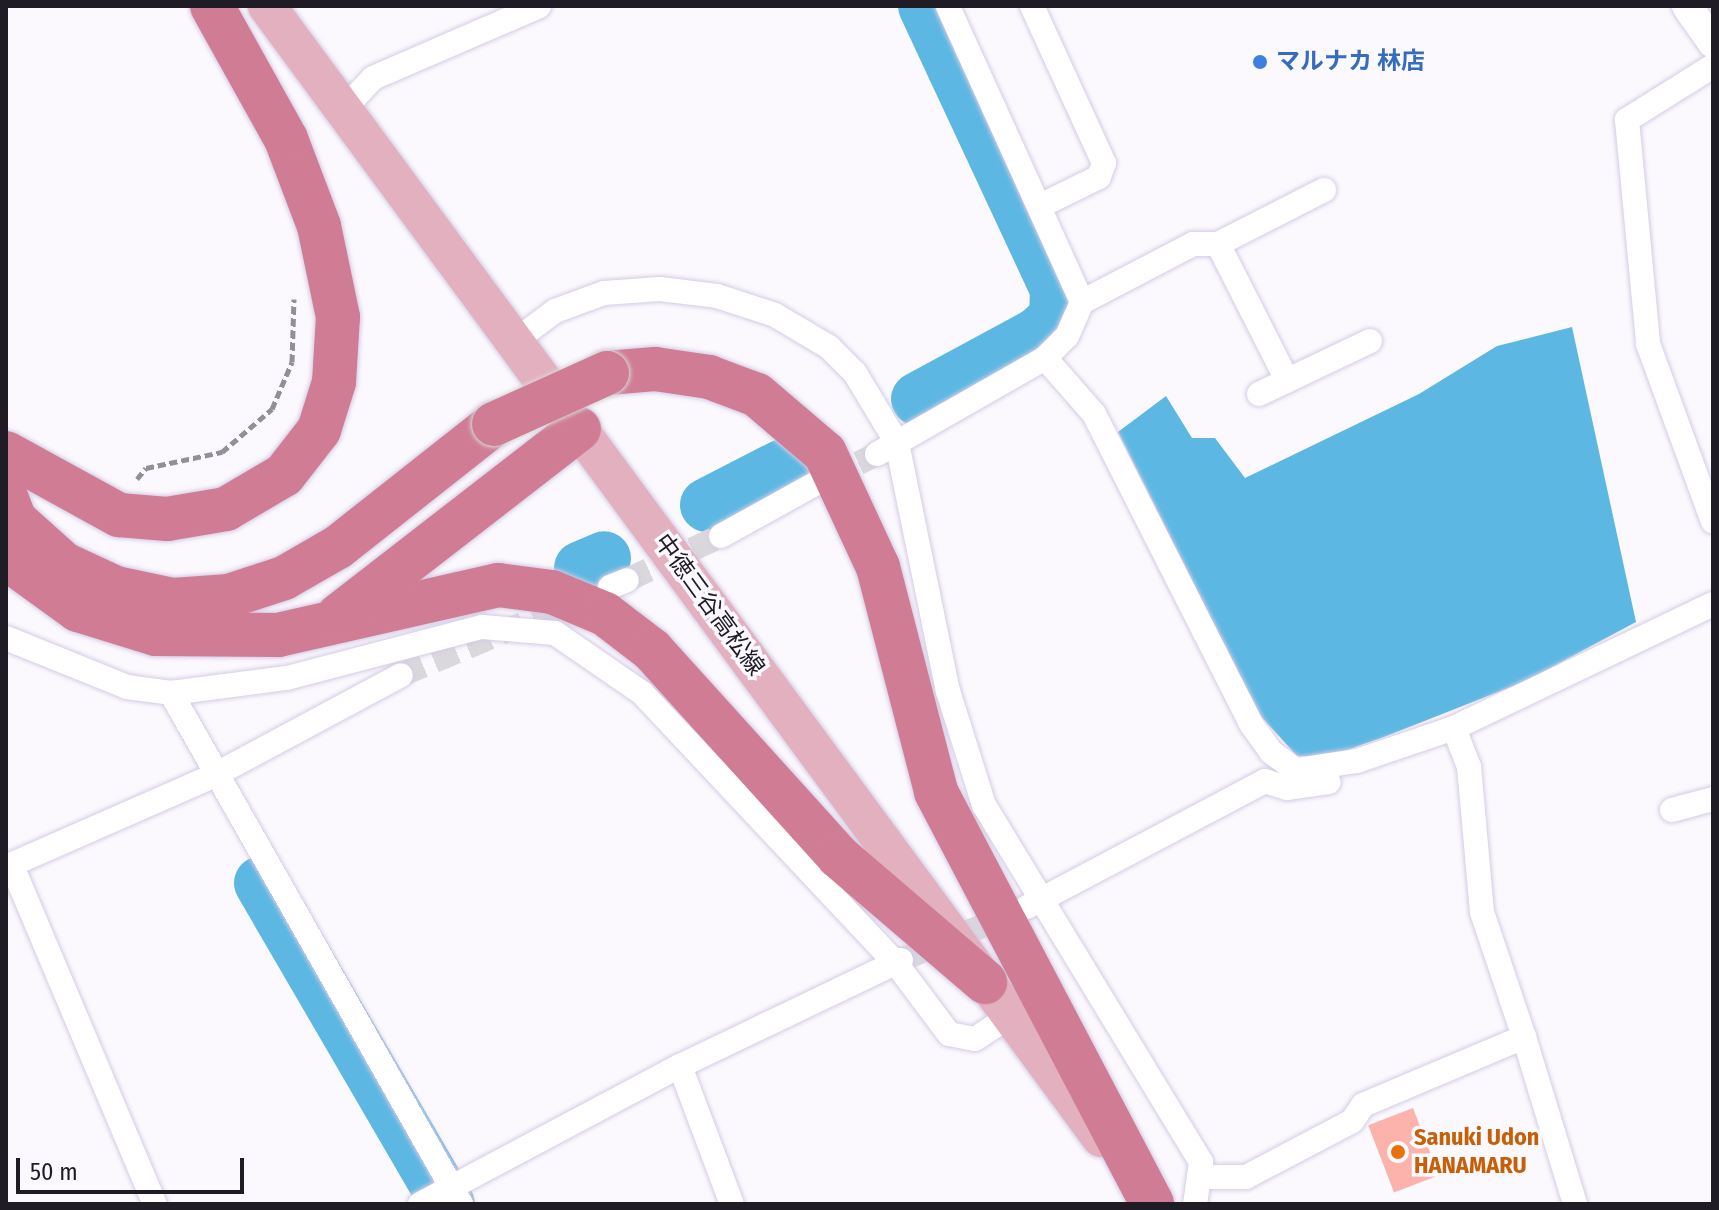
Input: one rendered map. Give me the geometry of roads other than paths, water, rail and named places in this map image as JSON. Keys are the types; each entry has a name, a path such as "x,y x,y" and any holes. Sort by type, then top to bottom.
{"highway":[{"path":"6,453 119,515 167,519 226,509 261,489 284,475 319,430 334,382 338,317 319,226 286,139 212,6"},
{"path":"6,497 15,520 64,564 116,588 173,600 229,596 284,578 338,547 494,424 607,373 655,369 709,377 757,395 825,453 878,567 936,792 1152,1204"},
{"path":"325,627 486,495 579,429"},
{"path":"6,558 78,610 156,634 224,639 325,627 498,585 552,592 605,614 652,650 838,856 997,999"}],"main road":[{"name":"中徳三谷高松線","path":"267,6 997,999 1152,1204"}],"street":[{"path":"344,109 373,78 539,6"},
{"path":"948,6 1042,205 1082,302"},
{"path":"1032,6 1104,163 1099,177 1042,205"},
{"path":"1687,6 1713,43"},
{"path":"1713,66 1627,120 1648,344 1713,522"},
{"path":"887,448 1045,358 1067,336 1082,302 1193,244 1218,244 1324,190"},
{"path":"1218,244 1287,380"},
{"path":"515,341 555,311 604,293 717,296 775,315 829,347 883,408 887,448 948,691 984,805 1032,905 1187,1138 1202,1177 1195,1204"},
{"path":"1259,394 1370,341"},
{"path":"1045,358 1094,414 1271,752 1296,770 1322,770 1407,746 1454,728 1713,604"},
{"path":"721,536 813,485"},
{"path":"6,638 127,687 171,693 287,678 482,627 555,633 642,693 898,961 949,1034 975,1039 997,999"},
{"path":"155,1204 9,867 213,776 401,675"},
{"path":"171,693 213,776 456,1196"},
{"path":"1454,728 1469,767 1482,912 1575,1204"},
{"path":"1032,905 1265,781 1287,788 1344,780 1407,746"},
{"path":"1672,810 1713,799"},
{"path":"421,1204 456,1196 680,1066 898,961"},
{"path":"1202,1177 1246,1177 1352,1121 1363,1105 1524,1037"},
{"path":"680,1066 732,1204"}],"water":[{"path":"1572,327 1636,622 1526,681 1327,757 1297,756 1258,713 1118,432 1166,396 1192,438 1215,438 1245,478 1419,394 1497,346"}],"waterway":[{"path":"918,399 1038,334 1056,318 1057,289 925,6"},
{"path":"707,505 783,466"},
{"path":"581,568 604,558"},
{"path":"261,883 448,1204"}],"tunnel":[{"path":"826,479 877,454"},
{"path":"627,580 721,536"},
{"path":"401,675 575,602"},
{"path":"901,960 1011,914"}],"place":[{"name":"マルナカ 林店","path":"1260,62"},
{"name":"Sanuki Udon HANAMARU","path":"1398,1152"}]}
